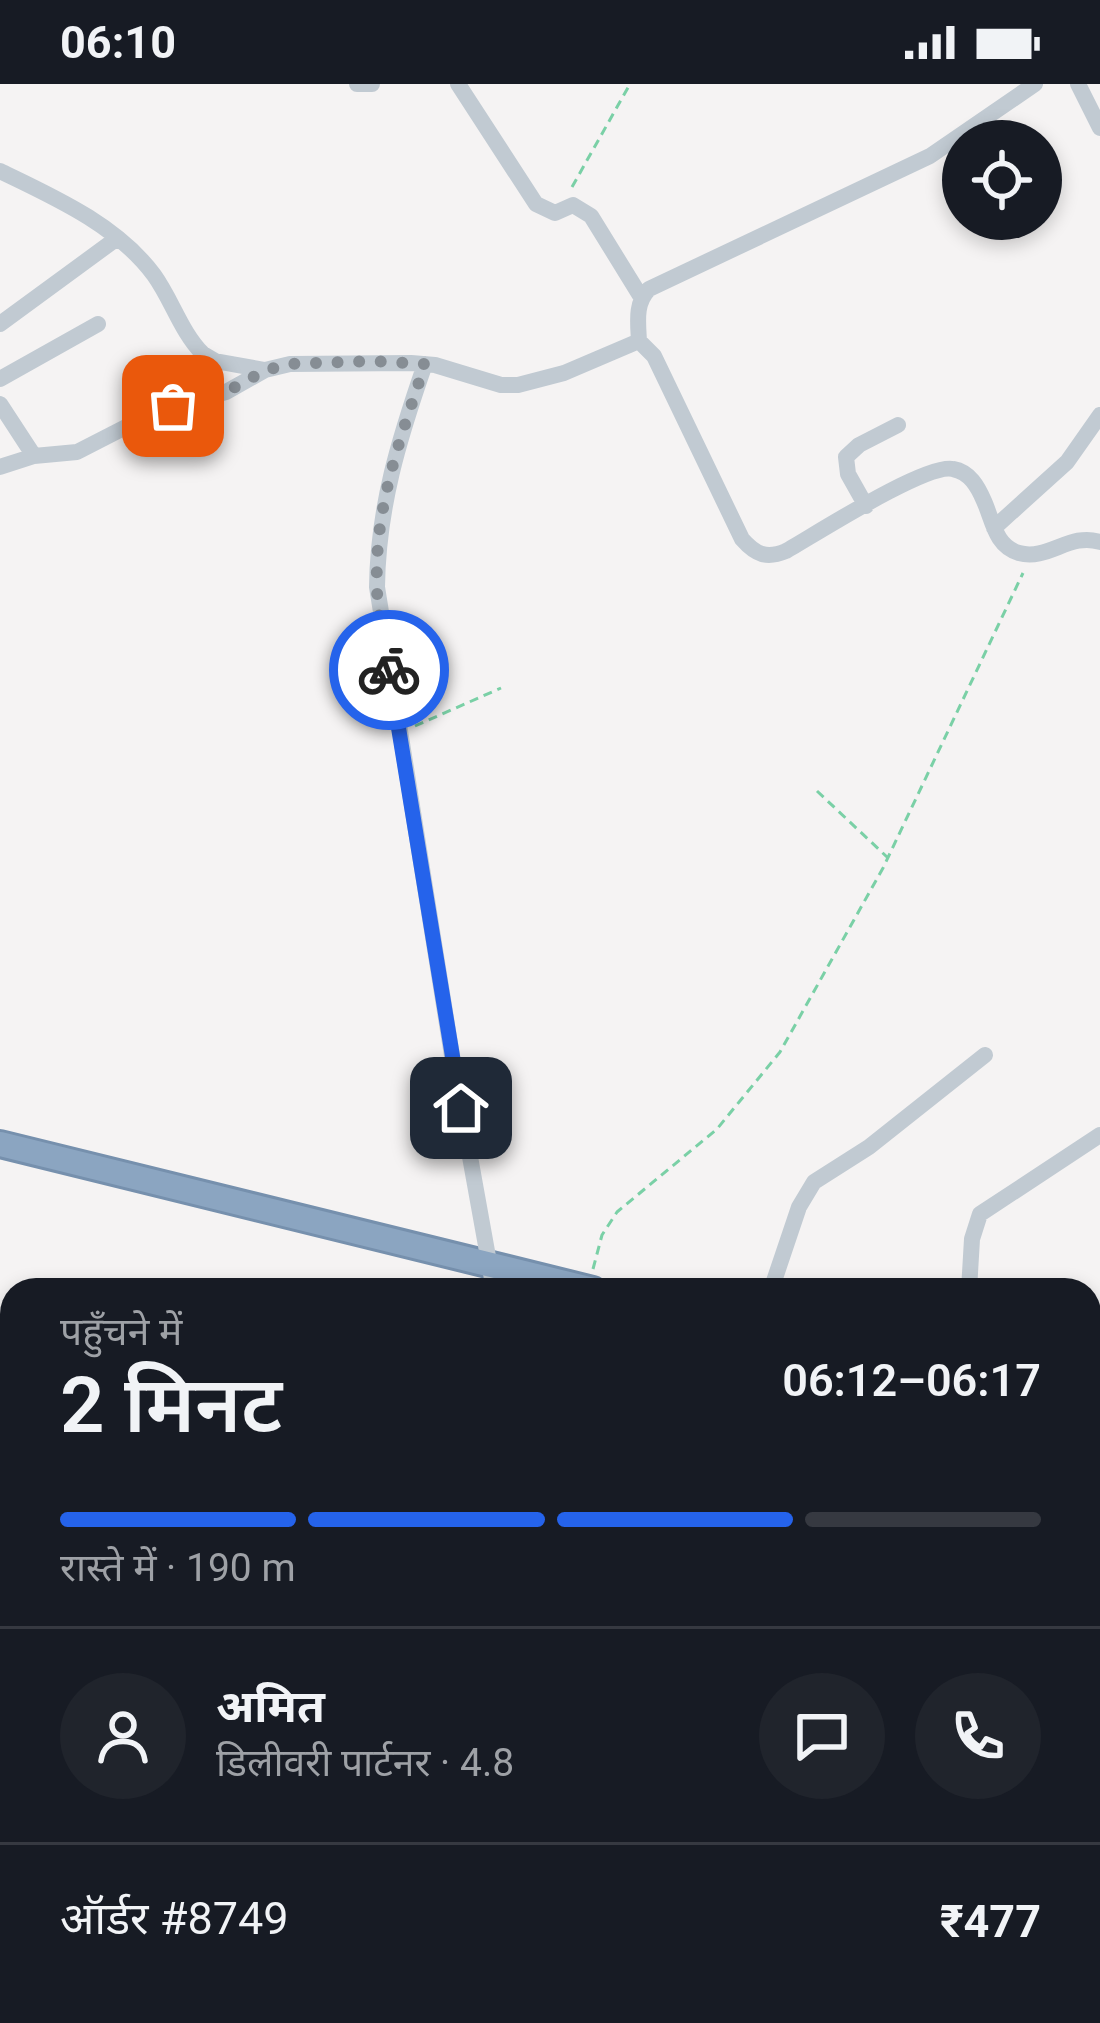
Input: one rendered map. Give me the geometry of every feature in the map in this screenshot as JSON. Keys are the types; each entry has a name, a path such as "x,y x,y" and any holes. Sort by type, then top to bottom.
{"highway":[{"path":"2,1140 500,1274"}],"street":[{"path":"357,84 372,84"},
{"path":"458,84 536,203 582,208 591,216 641,297 640,341 654,356 725,508 750,548 772,556 938,469 958,469 976,485 994,528 1011,549 1031,555 1076,539 1100,542"},
{"path":"641,297 930,156 1035,84"},
{"path":"1078,84 1100,128"},
{"path":"0,170 67,204 151,270 203,354 215,361 266,370"},
{"path":"0,324 116,239"},
{"path":"0,379 98,324"},
{"path":"0,467 34,456 77,452 157,411 239,387 266,370 290,364 437,366 485,381 518,385 564,373 640,341"},
{"path":"437,366 387,481 376,587 500,1274"},
{"path":"0,404 34,456"},
{"path":"994,528 1067,462 1100,415"},
{"path":"866,506 848,474 846,457 898,425"},
{"path":"775,1278 799,1207 814,1182 869,1148 986,1055"},
{"path":"970,1278 972,1239 980,1214 1100,1135"}],"path":[{"path":"561,209 580,167 630,84"},
{"path":"592,1278 602,1234 617,1212 704,1140 760,1080 809,1005 888,858 1031,555"},
{"path":"420,724 500,688"},
{"path":"818,791 888,858"}],"way so far":[{"path":"173,406 226,392 277,366 333,361 425,364 382,509 376,587 389,670"}],"route":[{"path":"389,670 461,1108"}]}
